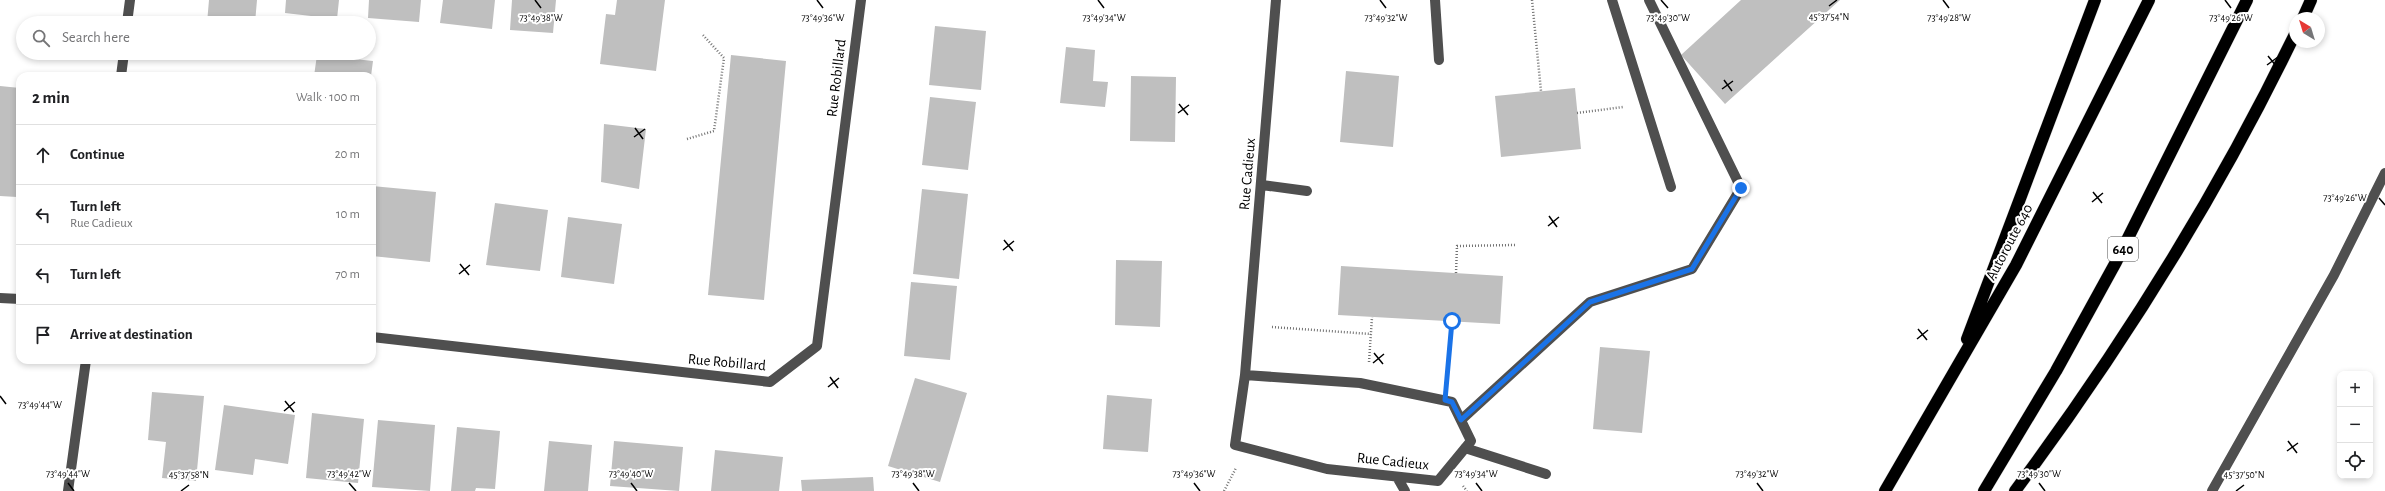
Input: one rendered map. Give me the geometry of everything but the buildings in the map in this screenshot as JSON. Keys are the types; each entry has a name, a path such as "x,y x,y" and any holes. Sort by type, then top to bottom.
{"highway":[{"path":"1952,378 2095,0"},
{"name":"Autoroute 640","path":"1884,491 1952,378 2049,202 2149,0"},
{"name":"640","path":"1984,491 2056,371 2116,262 2248,0"},
{"path":"2306,12 2311,0"},
{"path":"2015,491 2099,374 2168,267 2240,142 2289,46"}],"street":[{"path":"128,16 130,0"},
{"name":"Rue Robillard","path":"376,338 770,382 817,346 861,0"},
{"name":"Rue Cadieux","path":"1276,0 1246,375 1235,445 1327,469 1438,481 1465,448"},
{"path":"1434,0 1439,60"},
{"path":"1612,0 1671,187"},
{"path":"1461,420 1590,302 1692,269 1741,188 1649,0"},
{"path":"122,72 123,60"},
{"path":"2212,491 2334,276 2385,173"},
{"path":"1262,185 1307,191"},
{"path":"0,298 16,299"},
{"path":"68,491 85,364"},
{"path":"1246,375 1368,384 1452,402 1471,441 1465,448 1546,474"},
{"path":"1397,477 1405,491"}],"path":[{"path":"1532,0 1541,91"},
{"path":"687,139 714,131 724,58 702,34"},
{"path":"1577,113 1645,105"},
{"path":"1456,273 1456,246 1515,245"},
{"path":"1368,384 1372,317"},
{"path":"1445,400 1452,321"},
{"path":"1250,326 1371,334"}],"route":[{"path":"1452,321 1445,400 1452,402 1461,420 1590,302 1692,269 1741,188"}]}
